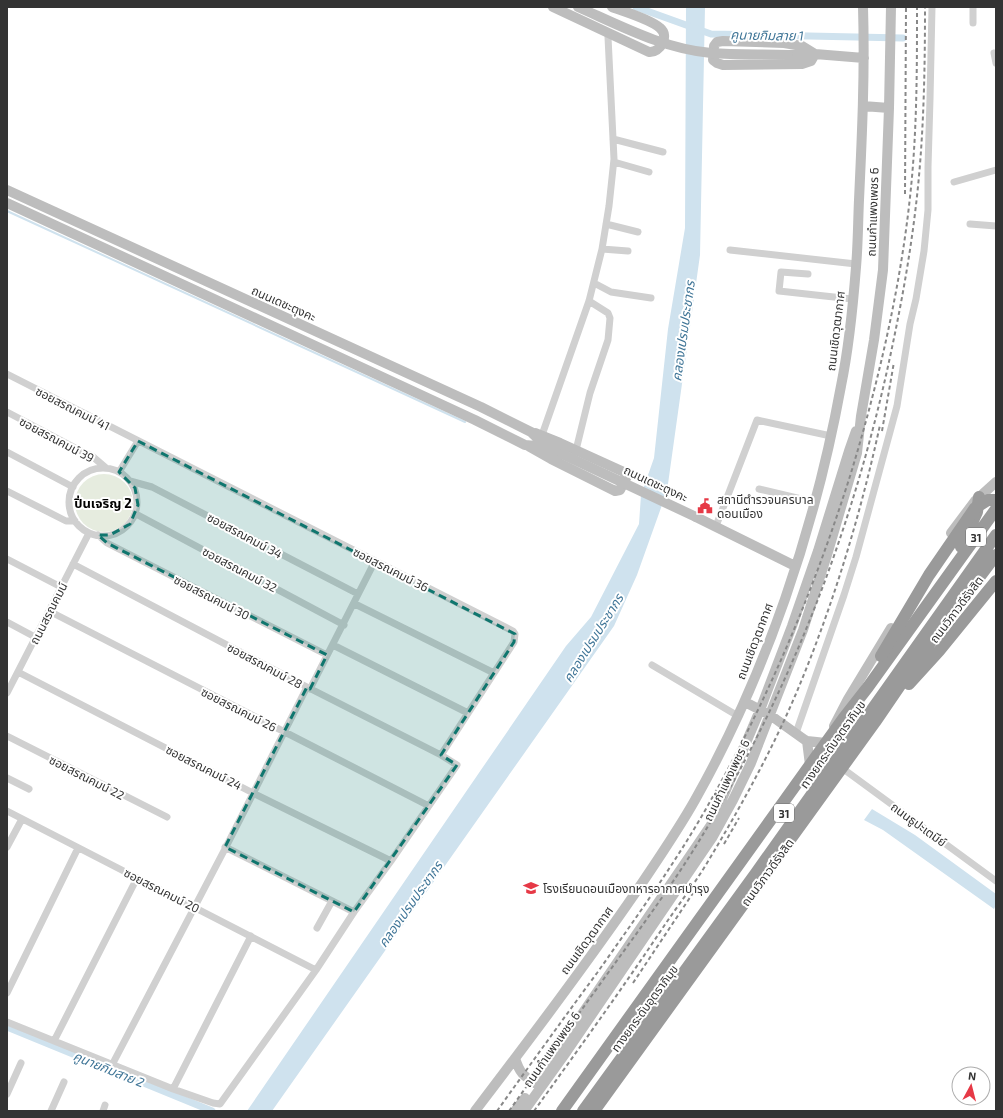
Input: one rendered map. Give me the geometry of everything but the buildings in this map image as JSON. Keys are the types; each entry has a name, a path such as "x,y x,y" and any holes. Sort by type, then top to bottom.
{"highway":[{"path":"955,565 961,547 978,512 979,497"},
{"path":"843,719 929,575 974,508 988,500 996,500"},
{"name":"31","path":"562,1111 843,719 868,687 996,509"},
{"name":"ทางยกระดับอุตราภิมุข","path":"570,1111 746,867 996,514"},
{"name":"ทางยกระดับอุตราภิมุข","path":"583,1111 996,535"},
{"name":"ถนนวิภาวดีรังสิต","path":"594,1111 875,722 918,659 996,555"},
{"path":"875,722 939,651 996,581"}],"main road":[{"path":"553,7 649,52 654,52 660,49 664,40 662,29 654,24 612,7"},
{"path":"578,7 642,35 677,47 711,53 788,55 815,54 864,58"},
{"name":"ถนนเชิดวุฒากาศ","path":"475,1111 608,932 679,828 701,789 745,702 777,621 814,502 842,379 856,264 863,106 864,7"},
{"name":"ถนนกำแพงเพชร 6","path":"524,1111 567,1051 712,838 751,763 803,630 858,453 861,416 874,340 883,270 891,7"},
{"path":"723,41 790,44 802,46 815,54 811,61 802,64 723,65 717,64 713,60 714,46 717,42 723,41"},
{"path":"863,106 889,108"},
{"name":"ถนนเดชะตุงคะ","path":"7,190 481,407 531,432 547,446 562,454 716,526 795,566"},
{"name":"ถนนเดชะตุงคะ","path":"7,203 475,420 525,445 547,446"},
{"path":"145,267 149,256"},
{"name":"ถนนกำแพงเพชร 6","path":"515,1111 711,825 760,710 792,626 818,551 861,416"},
{"path":"525,445 616,491 620,490 627,476 626,473 576,450 542,435 531,432"},
{"name":"31","path":"828,740 834,724 845,704 959,521 979,497 996,482"},
{"path":"745,702 770,715 801,737 828,740"},
{"path":"801,737 810,765"},
{"path":"515,1058 521,1074 529,1080 536,1082"}],"street":[{"path":"801,737 856,557 897,406 910,324 918,292 928,210 932,7"},
{"path":"973,7 973,23"},
{"path":"542,435 589,301 602,249 614,162 608,37"},
{"path":"994,53 996,63"},
{"path":"613,138 663,152"},
{"path":"614,162 649,172"},
{"path":"954,182 996,170"},
{"path":"606,224 638,232"},
{"path":"970,224 996,226"},
{"path":"602,249 628,251"},
{"path":"730,250 856,264"},
{"path":"808,274 781,272 779,290 852,299"},
{"path":"594,283 611,292 652,298"},
{"path":"576,450 590,393 608,340 610,318 608,313 589,301"},
{"name":"ซอยสรณคมน์ 41","path":"7,374 138,441"},
{"name":"ซอยสรณคมน์ 39","path":"7,412 87,454 106,468"},
{"path":"716,526 757,420 830,436"},
{"path":"119,472 138,441"},
{"name":"ซอยสรณคมน์ 36","path":"138,441 515,634 515,639 441,755"},
{"path":"7,452 73,487"},
{"path":"96,468 106,468 119,472 130,481 135,488 138,506 136,514 130,524 121,531 110,535 98,536 81,528 75,521 69,504 70,495 78,478 86,472 96,468"},
{"name":"ซอยสรณคมน์ 34","path":"130,481 152,487 358,594"},
{"path":"759,489 814,502"},
{"path":"7,491 66,521 75,521"},
{"name":"ซอยสรณคมน์ 32","path":"136,514 344,625"},
{"name":"ถนนสรณคมน์","path":"8,688 18,672 89,533"},
{"name":"ซอยสรณคมน์ 30","path":"98,536 107,543 327,655"},
{"path":"7,559 61,587"},
{"path":"112,1065 284,732 344,625 375,561"},
{"name":"ซอยสรณคมน์ 28","path":"73,564 458,765 429,806"},
{"path":"354,604 494,673"},
{"name":"ซอยสรณคมน์ 26","path":"49,611 429,806"},
{"path":"7,622 36,637"},
{"path":"333,645 468,713"},
{"path":"652,665 738,716"},
{"name":"ซอยสรณคมน์ 24","path":"18,672 253,793 392,861"},
{"name":"ซอยสรณคมน์ 22","path":"7,736 167,817"},
{"name":"ถนนธูปะเตมีย์","path":"842,768 996,881"},
{"path":"7,778 29,789"},
{"path":"7,1022 173,1089 220,1104 316,970 354,912 392,861 429,806"},
{"name":"ซอยสรณคมน์ 20","path":"7,811 316,970"},
{"path":"7,846 22,819"},
{"path":"7,993 78,848"},
{"path":"225,848 354,912"},
{"path":"54,1041 137,878"},
{"path":"317,928 332,901"},
{"path":"173,1089 251,936"},
{"path":"7,1094 21,1063"},
{"path":"51,1111 64,1082"}],"highlighted area":[{"path":"138,441 515,634 514,642 441,755 457,765 354,912 225,847 307,687 310,689 327,655 107,543 98,535 110,535 130,524 138,505 135,488 119,472"}],"shaded area":[{"path":"98,474 110,474 125,482 133,497 133,509 125,524 110,532 98,532 83,524 75,509 75,497 83,482"}],"water":[{"name":"คลองเปรมประชากร","path":"686,7 705,7 700,255 667,491 637,575 614,626 272,1111 247,1111 566,646 591,617 639,524 641,495 654,458 668,329 685,228"},
{"path":"872,809 915,835 996,894 996,905 994,909 883,830 864,820"}],"waterway":[{"name":"คูนายกิมสาย 1","path":"636,7 711,34 903,38"},
{"path":"7,211 465,422"},
{"name":"คูนายกิมสาย 2","path":"7,1027 212,1111"}],"railway":[{"path":"905,194 906,7"},
{"path":"497,1111 626,932 668,871 707,807 770,685 821,560 837,517 872,400 889,326 903,252 914,156 917,7"},
{"path":"509,1111 650,914 691,854 727,794 759,732 789,669 816,605 840,540 861,473 879,406 902,298 915,217 921,155 924,92 925,7"},
{"path":"882,431 894,362"},
{"path":"534,1111 699,876 733,819 766,758 795,696 833,596 854,528 880,425"},
{"path":"724,844 739,818"},
{"path":"633,983 693,893"}],"place":[{"name":"สถานีตำรวจนครบาล ดอนเมือง","path":"705,506"},
{"name":"โรงเรียนดอนเมืองทหารอากาศบำรุง","path":"531,888"}],"district":[{"name":"ปิ่นเจริญ 2","path":"103,503"}]}
